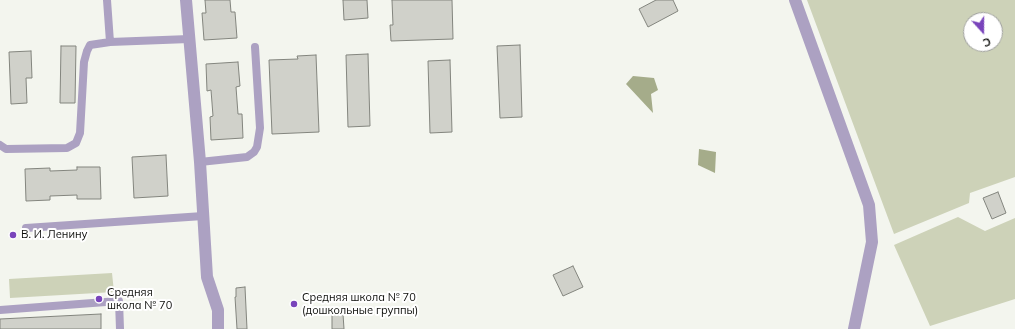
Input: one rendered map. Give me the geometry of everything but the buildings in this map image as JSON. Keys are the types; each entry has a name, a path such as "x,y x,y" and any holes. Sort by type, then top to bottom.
{"street":[{"path":"186,0 200,162 207,277 218,310 218,329"},
{"path":"795,0 869,204 872,242 854,329"}],"lane":[{"path":"107,0 110,42"},
{"path":"0,145 6,149 67,148 76,143 80,133 84,62 86,51 90,45 110,42 189,39"},
{"path":"200,162 247,157 254,152 257,147 260,128 255,47"},
{"path":"26,228 203,216"},
{"path":"0,310 119,301 120,329"}],"shaded area":[{"path":"807,0 1015,0 1015,177 970,193 969,203 894,234"},
{"path":"633,76 654,78 658,90 651,94 653,113 626,84"},
{"path":"699,149 716,152 715,173 698,165"},
{"path":"958,217 985,231 1015,218 1015,299 930,326 894,245"},
{"path":"112,273 114,292 10,298 9,279"}],"place":[{"name":"В. И. Ленину","path":"13,235"},
{"name":"Средняя школа № 70","path":"99,299"},
{"name":"Средняя школа № 70 (дошкольные группы)","path":"294,304"}]}
